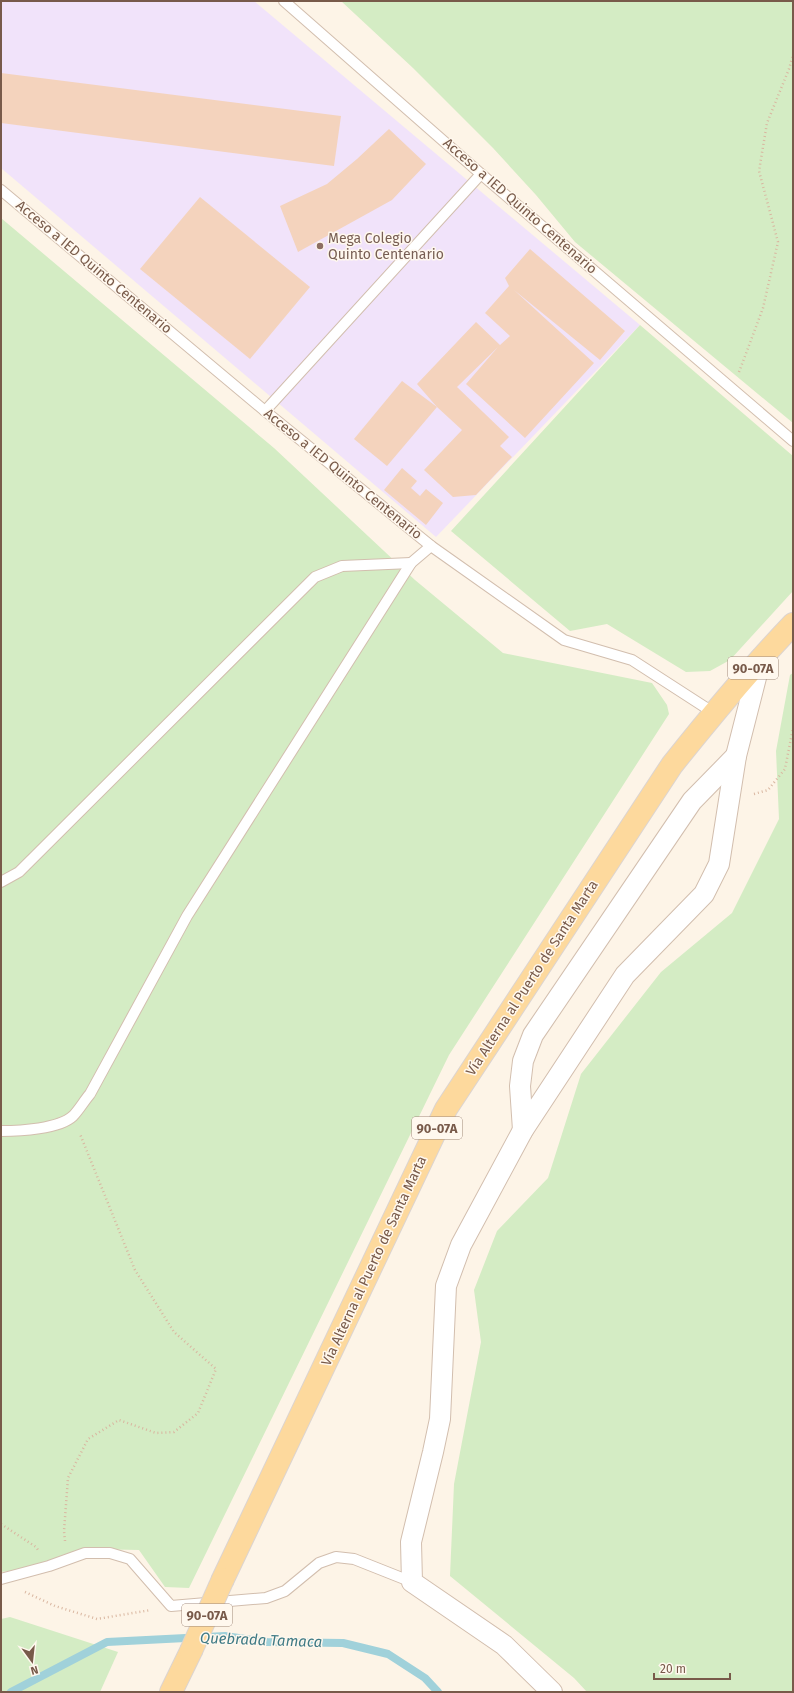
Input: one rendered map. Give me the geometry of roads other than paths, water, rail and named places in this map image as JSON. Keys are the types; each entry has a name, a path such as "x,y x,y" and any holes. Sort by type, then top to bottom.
{"main road":[{"name":"Vía Alterna al Puerto de Santa Marta","path":"171,1692 446,1109 672,765 761,658 793,624"}],"street":[{"path":"552,1692 504,1645 412,1582 411,1542 440,1419 446,1286 461,1245 523,1130 625,975 704,894 719,864 736,756 761,658"},
{"path":"523,1130 521,1079 523,1061 533,1035 692,800 736,756"}],"lane":[{"name":"Acceso a IED Quinto Centenario","path":"284,1 481,174 793,441"},
{"path":"265,411 481,174"},
{"name":"Acceso a IED Quinto Centenario","path":"1,190 265,411 431,546 564,640 632,660 714,713"},
{"path":"1,1131 19,1131 57,1124 72,1117 90,1094 187,916 410,563 431,546"},
{"path":"1,882 19,872 315,577 342,566 410,563"},
{"path":"1,1579 49,1566 85,1553 110,1553 130,1559 171,1606 266,1598 285,1591 319,1563 336,1557 354,1559 412,1582"}],"waterway":[{"name":"Quebrada Tamaca","path":"11,1692 107,1642 225,1636 267,1642 343,1643 388,1654 425,1678 438,1692"}],"place":[{"name":"Mega Colegio Quinto Centenario","path":"320,246"}]}
